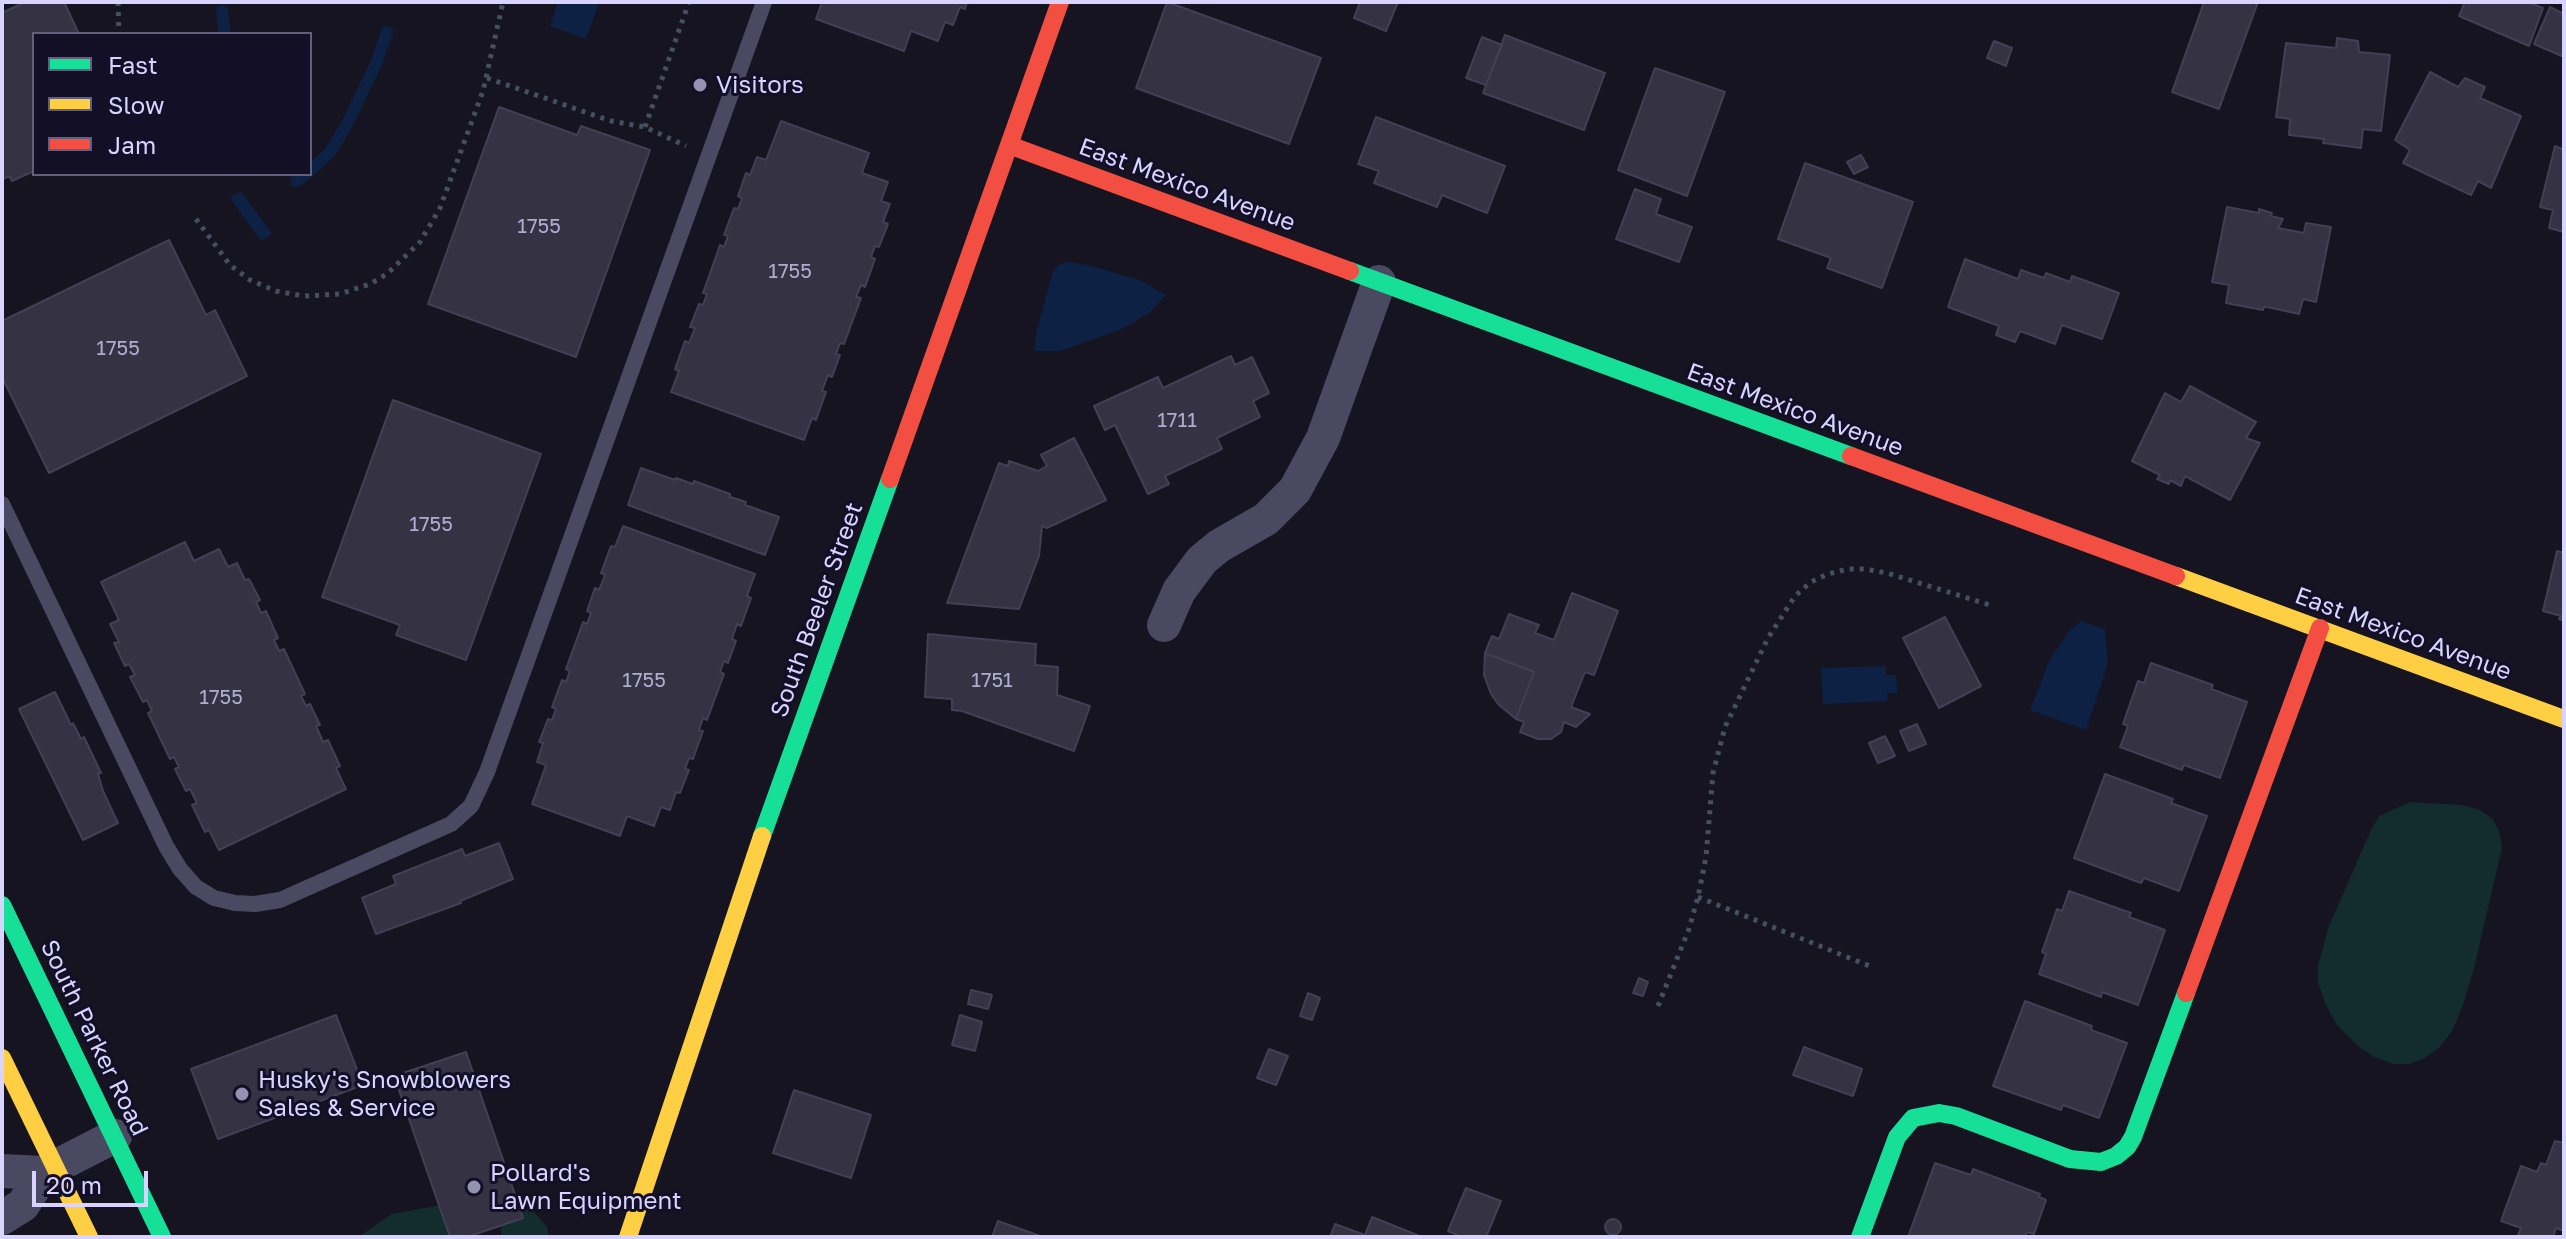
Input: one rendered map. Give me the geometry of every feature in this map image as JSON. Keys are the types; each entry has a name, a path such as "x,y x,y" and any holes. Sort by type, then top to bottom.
{"street":[{"name":"South Beeler Street","path":"628,1237 751,866 1060,2"},
{"name":"East Mexico Avenue","path":"1009,145 2564,719"},
{"path":"1164,625 1179,591 1202,560 1219,546 1266,519 1295,490 1323,438 1379,282"},
{"path":"1860,1237 1897,1137 1913,1118 1939,1113 1956,1116 2070,1159 2084,1161 2109,1159 2127,1147 2320,628"},
{"name":"South Parker Road","path":"2,905 162,1237"},
{"path":"2,1058 49,1170 89,1237"},
{"path":"2,1171 49,1170 115,1136"},
{"path":"2,1218 23,1205 49,1170"}],"lane":[{"path":"2,504 166,846 196,887 214,898 235,903 280,900 439,830 459,818 471,806 487,772 764,2"}],"path":[{"path":"118,2 119,32"},
{"path":"196,219 230,265 250,280 270,289 304,296 351,292 396,267 431,226 456,169 487,78 503,2"},
{"path":"645,127 689,2"},
{"path":"487,78 611,121 645,127 709,155"},
{"path":"1658,1006 1689,929 1698,897 1706,857 1713,773 1725,727 1768,638 1795,596 1811,582 1828,574 1865,569 1993,606"},
{"path":"1698,897 1872,967"}],"green space":[{"path":"2410,802 2462,805 2480,810 2492,818 2499,831 2502,848 2474,968 2452,1031 2440,1047 2423,1059 2409,1064 2394,1064 2374,1057 2359,1047 2337,1025 2318,983 2318,965 2329,926 2371,830 2379,816"},
{"path":"447,1204 469,1223 471,1237 358,1237 392,1214"},
{"path":"509,1206 533,1211 547,1227 549,1237 501,1237 502,1213"}],"water":[{"path":"558,2 599,2 586,39 550,26"},
{"path":"241,191 272,234 261,241 230,198"},
{"path":"1068,262 1140,280 1166,295 1148,314 1122,329 1060,351 1034,351 1053,271 1060,264"},
{"path":"2081,621 2105,629 2108,664 2086,730 2030,710 2050,659 2069,631"},
{"path":"1886,666 1886,675 1896,675 1897,693 1887,693 1887,701 1823,704 1821,668"}],"building":[{"path":"25,2 64,2 78,32 32,32 32,172 12,181 9,176 2,180 2,13"},
{"path":"822,2 967,2 965,9 960,7 953,25 945,22 938,41 911,31 904,51 816,19"},
{"path":"1167,2 1321,58 1289,144 1136,88"},
{"path":"1360,2 1398,2 1386,31 1354,18"},
{"path":"2204,2 2258,2 2219,109 2172,92"},
{"path":"2465,2 2527,2 2543,8 2529,46 2459,16"},
{"path":"2550,7 2564,14 2564,57 2534,44"},
{"path":"1505,35 1605,73 1584,130 1483,93"},
{"path":"1482,37 1502,45 1486,85 1466,78"},
{"path":"2337,38 2358,41 2359,52 2390,55 2381,131 2363,129 2361,148 2289,135 2290,119 2276,117 2286,43 2336,48"},
{"path":"1994,41 2012,48 2006,66 1987,58"},
{"path":"1655,68 1725,92 1687,196 1618,170"},
{"path":"2430,72 2458,87 2465,78 2485,87 2480,98 2521,116 2491,188 2478,181 2471,195 2403,163 2410,150 2395,140"},
{"path":"499,107 577,135 581,126 650,150 576,357 428,304"},
{"path":"1376,117 1505,166 1487,213 1442,195 1437,207 1374,183 1379,171 1358,164"},
{"path":"781,121 869,153 862,173 888,182 881,201 890,204 883,222 888,224 879,247 875,246 871,257 875,259 865,287 861,285 856,297 861,298 844,344 840,343 836,354 840,355 832,377 828,375 822,391 826,392 816,420 812,418 804,440 671,392 679,371 675,369 685,341 689,343 695,328 690,327 699,304 703,305 707,294 703,293 720,245 724,247 728,236 724,235 734,208 738,209 742,198 738,196 746,173 750,175 757,157 766,160"},
{"path":"2555,146 2564,150 2564,232 2549,228 2553,210 2540,207"},
{"path":"1861,155 1868,167 1854,174 1847,162"},
{"path":"1805,163 1913,202 1882,288 1827,268 1831,258 1778,239"},
{"path":"1635,189 1661,199 1656,214 1692,227 1679,262 1616,239"},
{"path":"2227,207 2272,213 2271,216 2283,219 2278,228 2304,233 2306,223 2331,227 2316,302 2303,299 2299,314 2226,303 2229,285 2212,282"},
{"path":"169,240 206,315 215,310 247,376 49,473 2,377 2,321"},
{"path":"1965,259 2018,279 2021,270 2044,278 2046,273 2070,282 2072,276 2119,293 2102,339 2062,325 2055,344 2020,331 2015,342 1996,335 1999,326 1948,307"},
{"path":"1231,356 1235,365 1252,357 1269,393 1253,401 1260,417 1217,438 1222,449 1165,476 1169,484 1148,494 1115,425 1105,430 1094,406 1158,377 1163,388"},
{"path":"2190,386 2256,422 2246,438 2260,443 2230,500 2185,476 2181,486 2170,480 2169,484 2157,479 2160,475 2132,461 2165,393 2181,402"},
{"path":"393,400 541,454 466,660 396,635 400,625 322,597"},
{"path":"1074,438 1106,500 1047,528 1042,526 1039,556 1019,609 947,603 999,463 1008,466 1009,461 1038,471 1047,466 1041,455"},
{"path":"641,468 675,480 693,484 694,481 779,517 765,555 628,505"},
{"path":"623,526 755,574 747,596 751,598 741,626 737,624 732,639 736,641 728,663 724,661 720,672 724,674 707,720 703,718 699,730 703,731 693,759 689,758 685,769 689,770 680,793 676,792 670,810 661,807 654,826 627,816 620,836 532,804 546,765 537,762 543,743 539,742 548,719 552,720 556,709 552,707 562,680 566,682 570,671 566,669 583,622 587,624 591,613 587,611 595,588 599,590 605,575 601,573 611,546 615,547"},
{"path":"185,542 194,561 219,549 228,567 237,563 245,580 249,579 260,600 256,602 261,613 266,611 278,638 274,640 279,651 284,649 305,694 301,696 306,706 310,704 320,725 316,726 323,742 328,740 346,789 219,850 209,830 205,832 192,805 197,803 190,789 186,791 175,769 179,767 174,757 170,759 148,713 152,711 147,700 143,702 130,677 135,675 129,664 125,666 114,643 119,642 110,624 119,620 101,582"},
{"path":"2557,551 2564,553 2564,621 2559,619 2561,616 2543,611"},
{"path":"1572,593 1618,611 1594,675 1585,672 1571,707 1590,714 1576,727 1564,722 1561,732 1551,739 1538,739 1520,732 1524,722 1516,719 1534,672 1485,653 1492,636 1499,639 1509,614 1539,625 1535,633 1554,640"},
{"path":"1945,617 1981,686 1939,708 1903,638"},
{"path":"928,634 1036,644 1035,665 1058,667 1057,695 1090,706 1074,751 952,710 952,699 925,697"},
{"path":"1485,653 1534,672 1516,719 1491,694 1484,675"},
{"path":"2151,663 2213,685 2211,689 2247,702 2220,778 2184,765 2182,770 2120,747 2128,726 2123,724 2138,681 2144,683"},
{"path":"55,692 71,725 73,723 81,739 84,737 101,773 98,774 103,791 118,823 83,840 19,709"},
{"path":"1917,724 1926,744 1909,751 1900,731"},
{"path":"1885,736 1895,756 1878,763 1869,743"},
{"path":"2105,774 2173,799 2171,803 2207,816 2179,891 2144,878 2141,883 2074,858"},
{"path":"499,843 513,879 461,903 376,934 362,898 396,884 393,876 462,849 465,856"},
{"path":"2069,891 2131,913 2129,917 2165,930 2138,1005 2102,992 2101,997 2039,974 2046,954 2042,952 2057,909 2062,911"},
{"path":"1639,978 1648,982 1643,996 1633,993"},
{"path":"971,990 992,995 988,1009 968,1004"},
{"path":"1308,993 1320,998 1312,1020 1300,1016"},
{"path":"2025,1001 2127,1043 2099,1118 2063,1105 2061,1110 1993,1086"},
{"path":"336,1015 363,1085 218,1139 191,1069"},
{"path":"960,1015 982,1022 975,1051 952,1045"},
{"path":"1804,1047 1862,1069 1853,1096 1793,1075"},
{"path":"1269,1049 1288,1056 1276,1085 1257,1078"},
{"path":"466,1052 523,1218 467,1237 450,1237 394,1076"},
{"path":"794,1090 871,1115 851,1178 773,1153"},
{"path":"2555,1141 2564,1143 2564,1231 2556,1228 2553,1237 2518,1235 2521,1228 2501,1221 2521,1166 2537,1172 2541,1163 2546,1165"},
{"path":"1935,1163 1971,1175 1973,1169 2040,1194 2039,1197 2046,1200 2034,1234 2027,1232 2025,1237 1908,1237"},
{"path":"1466,1188 1501,1201 1486,1237 1462,1237 1448,1231"},
{"path":"1372,1217 1422,1237 1330,1237 1335,1224 1365,1235"},
{"path":"1613,1219 1619,1221 1619,1233 1613,1235 1607,1233 1605,1227 1607,1221"},
{"path":"998,1221 1043,1237 992,1237"}],"waterway":[{"path":"222,11 225,32"},
{"path":"312,169 330,152 345,128 376,64 387,32"},
{"path":"296,181 303,176"}],"traffic: fast":[{"path":"1350,271 1851,456"},
{"path":"762,836 890,479"},
{"path":"2,905 162,1237"},
{"path":"1860,1237 1897,1137 1913,1118 1939,1113 1956,1116 2070,1159 2101,1162 2116,1156 2133,1137 2186,993"}],"traffic: slow":[{"path":"2176,576 2564,719"},
{"path":"628,1237 762,836"},
{"path":"2,1058 89,1237"}],"traffic: jam":[{"path":"890,479 1060,2"},
{"path":"1009,145 1350,271"},
{"path":"1851,456 2176,576"},
{"path":"2186,993 2320,628"}],"place":[{"name":"Visitors","path":"700,85"},
{"name":"Husky's Snowblowers Sales & Service","path":"242,1094"},
{"name":"Pollard's Lawn Equipment","path":"474,1187"}]}
